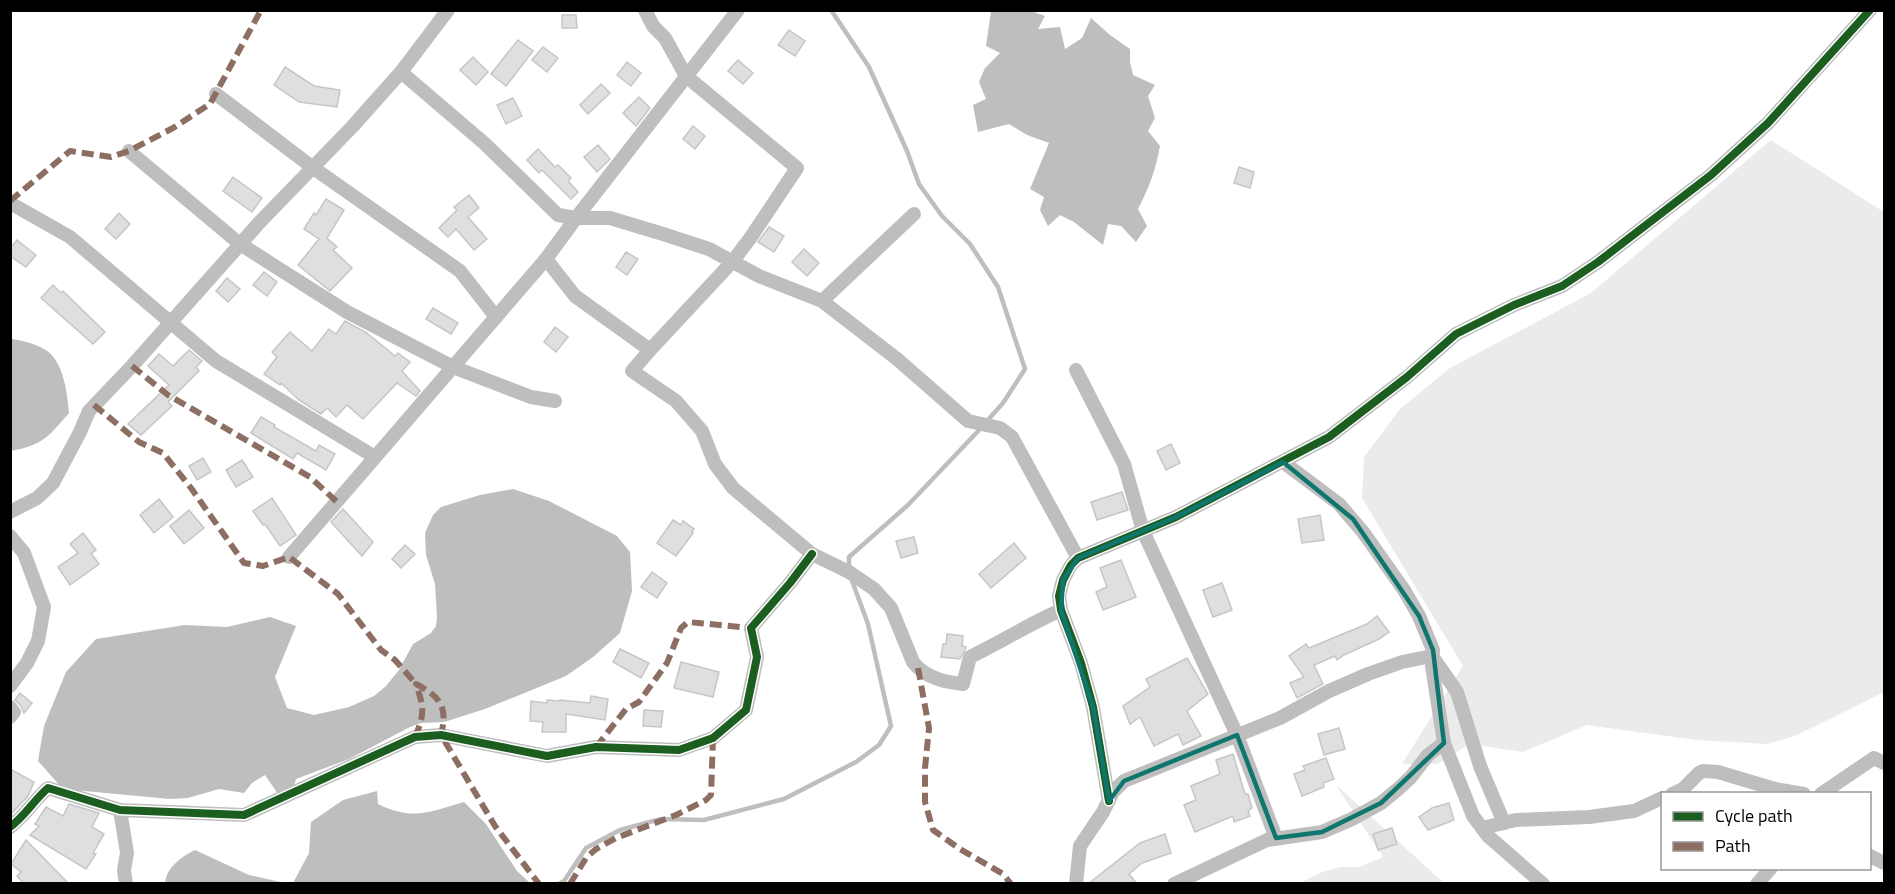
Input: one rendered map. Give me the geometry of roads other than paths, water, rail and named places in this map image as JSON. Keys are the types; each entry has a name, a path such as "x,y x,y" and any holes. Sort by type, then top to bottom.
{"street":[{"path":"10,512 37,498 53,483 89,411 240,244 401,72 448,10"},
{"path":"645,10 653,26 665,38 686,76 797,168 733,261 632,371 676,401 702,430 715,464 733,488 812,554 849,572 874,589 891,608 907,648 918,668 926,674 948,682 963,684 970,657 1061,610"},
{"path":"289,557 546,259 738,10"},
{"path":"1109,801 1093,707 1081,663 1061,610 1059,596 1071,565 1078,558 1176,517 1329,437 1407,377 1456,334 1514,305 1562,286 1598,262 1711,175 1768,123 1870,10"},
{"path":"401,72 484,143 558,215 576,218 610,218 709,249 759,276 822,301 897,359 968,421 1000,428 1012,437 1078,558"},
{"path":"216,94 312,167 460,271 496,317"},
{"path":"129,151 240,244 347,312 453,367 531,397 555,401"},
{"path":"10,203 70,237 216,361 375,457"},
{"path":"822,301 914,214"},
{"path":"546,259 575,296 650,350"},
{"path":"1076,370 1124,464 1143,531 1237,735 1276,838"},
{"path":"1283,462 1339,504 1363,532 1404,590 1419,616 1432,650 1432,666 1444,743 1469,808 1482,828 1543,884"},
{"path":"10,536 24,553 44,607 38,641 27,663 10,686"},
{"path":"13,822 48,788 120,810 244,815 415,737 441,735 547,756 596,747 679,750 712,738 746,710 757,657 751,628 812,554"},
{"path":"1076,884 1080,846 1113,792 1124,781 1280,718 1329,691 1368,675 1401,662 1432,656"},
{"path":"1432,656 1457,692 1480,766 1504,823"},
{"path":"10,707 14,711 14,715 10,717"},
{"path":"1174,884 1267,840 1322,832 1352,819 1381,803 1411,777 1428,755 1444,743"},
{"path":"1824,792 1874,758 1884,762"},
{"path":"1676,792 1703,771 1718,771 1754,784 1793,792"},
{"path":"1482,828 1516,820 1588,817 1634,811 1661,798"},
{"path":"120,810 127,853 124,870 126,884"},
{"path":"1757,884 1769,870"}],"waterway":[{"path":"831,10 869,67 907,151 919,184 942,216 970,244 998,287 1025,369 1003,403 987,421"},
{"path":"849,570 849,557 908,505 981,428"},
{"path":"559,884 564,881 586,848 620,830 661,819 704,820 784,799 856,762 879,745 891,726 868,624 851,578"}]}
